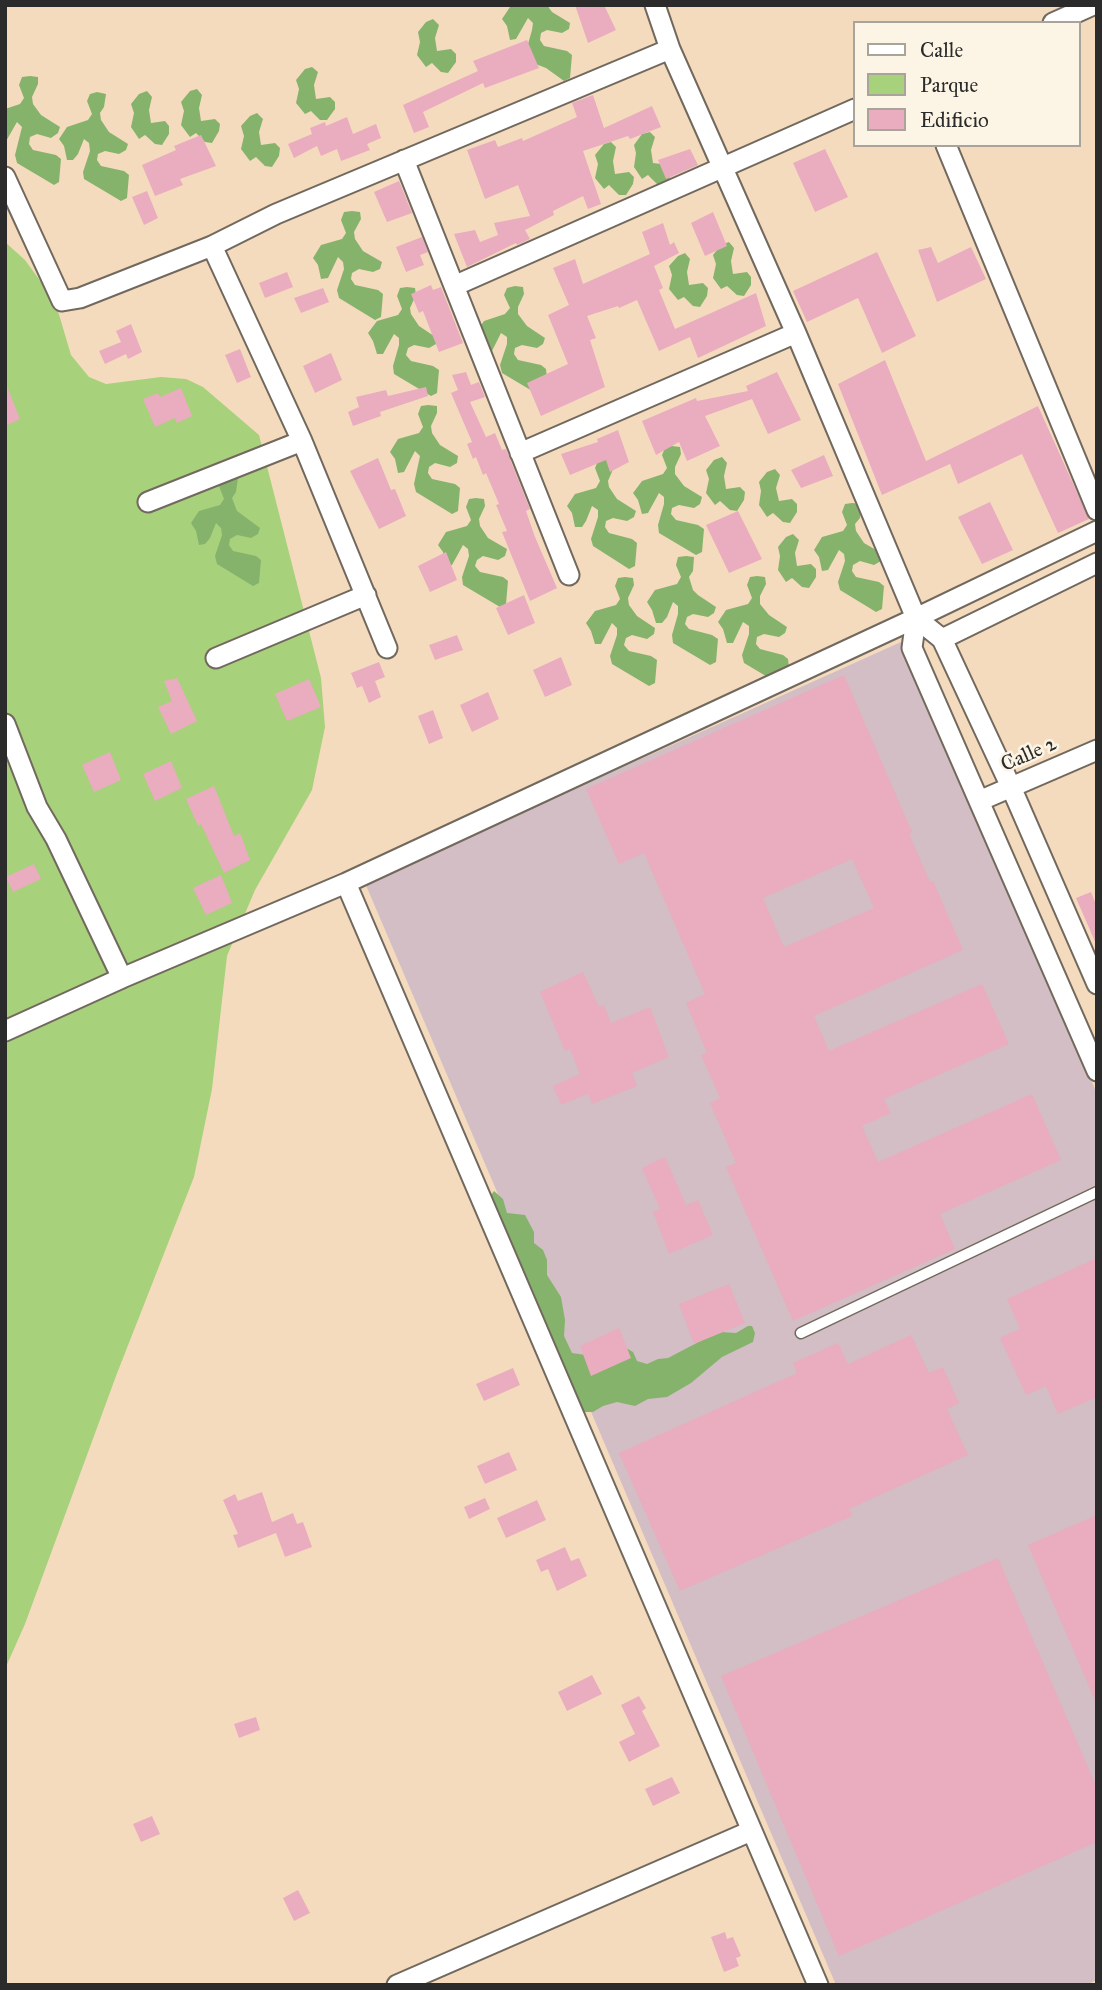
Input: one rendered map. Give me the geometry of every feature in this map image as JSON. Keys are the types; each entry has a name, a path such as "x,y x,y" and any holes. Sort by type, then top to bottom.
{"street":[{"path":"654,5 670,49 796,333 916,618 942,639 1092,960 1097,984"},
{"path":"1057,21 1093,5"},
{"path":"5,177 62,301 80,298 212,246 276,214 670,49"},
{"path":"454,285 853,110"},
{"path":"947,147 1097,510"},
{"path":"404,160 569,575"},
{"path":"212,246 302,441 387,648"},
{"path":"520,453 796,333"},
{"path":"148,502 302,441"},
{"path":"5,1031 346,883 1097,531"},
{"path":"942,639 1097,563"},
{"path":"216,658 366,595"},
{"path":"916,618 912,648 1095,1064"},
{"path":"5,724 37,807 56,839 122,978"},
{"name":"Calle 2","path":"979,801 1097,750"},
{"path":"346,883 818,1985"},
{"path":"397,1985 751,1831"}],"lane":[{"path":"801,1334 1097,1192"}],"shaded area":[{"path":"901,642 1097,1094 1097,1980 1086,1985 836,1985 365,883"}],"green space":[{"path":"547,5 552,12 570,23 569,29 562,33 547,30 541,33 540,40 544,46 567,51 572,55 570,78 564,81 546,68 533,63 526,51 533,23 528,18 516,39 510,40 507,26 502,19 510,7"},
{"path":"433,19 439,25 435,38 437,51 451,49 456,54 456,62 448,73 441,72 432,63 426,67 417,55 420,42 418,32 426,22"},
{"path":"312,67 318,72 314,85 316,99 330,97 335,102 335,109 327,120 320,120 311,111 305,114 296,103 299,89 296,80 305,69"},
{"path":"22,77 38,77 32,97 33,104 41,115 60,127 58,133 51,138 37,134 30,137 29,144 33,150 56,155 61,159 59,182 54,185 17,163 15,155 22,127 17,122 5,143 5,109 20,104 24,98 19,85"},
{"path":"197,89 202,95 199,108 201,121 215,119 220,124 212,143 205,142 196,133 190,137 181,125 184,111 181,102 190,91"},
{"path":"147,91 152,97 149,110 151,123 165,121 169,126 169,134 162,145 155,144 145,135 139,139 131,127 134,113 131,104 139,94"},
{"path":"90,94 106,94 100,113 101,120 109,132 128,144 126,150 119,154 105,151 98,154 97,160 101,166 124,171 129,175 127,198 121,201 84,179 89,143 84,139 78,154 73,160 67,160 64,146 59,139 67,127 88,120 92,114 87,101"},
{"path":"257,113 263,119 259,132 261,145 275,143 280,148 279,156 272,167 265,166 256,157 250,161 241,149 244,136 241,126"},
{"path":"650,132 655,137 651,150 653,163 661,164 672,174 665,185 658,185 648,175 642,179 634,167 634,145 642,134"},
{"path":"611,142 616,147 613,161 615,174 629,172 634,177 626,195 619,195 609,185 604,189 595,178 598,164 595,155 604,144"},
{"path":"344,212 360,212 361,219 354,232 355,239 363,251 382,262 380,269 373,272 359,269 352,273 351,279 355,285 378,290 383,294 381,317 375,320 339,298 337,290 344,269 343,262 338,257 328,278 321,279 318,265 313,258 321,245 342,239 346,233 341,220"},
{"path":"5,242 25,260 55,301 71,355 89,377 106,384 161,377 186,379 203,387 259,435 321,678 325,727 312,790 255,890 227,956 212,1089 194,1177 116,1376 25,1624 5,1669"},
{"path":"729,242 734,248 731,261 733,274 747,272 751,277 751,285 744,296 737,295 727,286 721,289 713,278 716,264 713,255 721,245"},
{"path":"685,253 690,259 687,272 689,285 703,283 708,288 707,296 700,307 693,306 684,297 678,300 669,289 672,275 669,266"},
{"path":"523,287 524,294 518,314 527,326 545,338 543,344 537,348 522,345 515,348 514,354 518,360 541,365 546,369 547,378 539,395 502,373 500,365 507,337 501,333 491,353 476,333 484,321 505,314 510,308 504,295 507,288"},
{"path":"400,288 415,288 411,314 419,326 437,338 436,344 429,348 414,345 408,348 406,355 411,361 439,370 437,393 431,396 394,374 399,338 394,334 383,354 377,354 368,333 377,321 398,315 402,309 397,296"},
{"path":"421,406 437,406 431,426 432,433 440,445 458,456 457,463 450,467 435,463 429,467 428,473 432,479 455,484 460,488 458,511 452,514 416,492 414,484 420,456 415,451 404,472 398,473 395,459 390,452 398,439 419,433 423,427 418,414"},
{"path":"680,447 681,454 675,474 684,486 702,497 700,504 694,508 679,505 672,508 671,514 676,520 704,529 702,552 696,555 659,533 664,497 659,493 648,513 642,514 633,493 642,481 663,474 667,468 662,455 665,448"},
{"path":"722,457 727,463 724,476 726,489 740,487 745,492 744,500 737,511 730,510 720,501 715,505 706,493 709,479 706,470 714,460"},
{"path":"606,459 614,467 608,481 609,487 617,499 636,511 634,517 627,521 613,518 606,521 605,527 609,533 637,543 635,566 629,569 593,546 591,539 598,510 592,506 582,527 575,527 572,513 567,506 575,494 596,488 600,481 595,468 598,461"},
{"path":"775,469 780,475 776,488 779,501 792,499 797,504 797,512 790,523 783,522 773,513 767,517 759,505 759,482 767,472"},
{"path":"222,478 238,478 236,492 232,498 237,511 260,528 258,534 251,538 237,535 230,539 229,545 233,551 256,556 261,560 259,583 253,586 217,564 215,556 222,535 221,528 216,523 210,538 205,544 199,545 191,523 199,511 220,505 224,499 219,486"},
{"path":"469,499 484,499 485,506 479,519 480,526 488,538 507,549 505,556 498,560 483,556 477,560 475,566 480,572 503,577 508,581 506,604 500,607 463,585 468,549 463,545 452,565 446,566 443,552 438,545 446,532 467,526 471,520 466,507"},
{"path":"845,504 861,504 860,518 855,524 856,531 864,543 883,554 881,561 874,565 860,561 853,565 852,571 856,577 879,582 884,586 882,609 876,612 840,590 838,582 845,561 844,554 839,550 828,570 822,571 819,557 814,550 822,537 843,531 847,525 842,512"},
{"path":"793,534 799,540 795,553 797,566 811,564 816,569 816,577 809,588 802,587 792,578 786,582 778,570 778,547 786,537"},
{"path":"678,557 694,557 693,571 689,577 693,590 716,607 714,613 708,617 693,614 687,617 685,624 689,629 718,639 716,662 710,665 673,643 678,606 673,602 667,617 662,623 656,623 647,602 655,590 677,584 681,577 676,565"},
{"path":"750,577 765,577 766,584 760,596 760,604 769,615 787,627 785,633 779,637 764,634 757,637 756,644 760,649 788,659 789,667 781,685 744,663 742,655 749,626 743,622 733,643 727,643 718,622 726,610 748,604 752,598 747,585"},
{"path":"618,578 633,578 634,585 628,598 629,605 637,616 655,628 654,634 647,639 632,635 626,638 624,645 629,651 657,660 655,683 649,686 612,664 610,656 617,628 612,623 601,644 595,644 586,623 595,611 616,605 620,599 615,586"},
{"path":"494,1191 503,1199 507,1213 525,1215 534,1232 534,1243 543,1250 547,1260 547,1275 561,1297 565,1320 564,1336 572,1353 599,1357 626,1348 633,1352 637,1361 647,1364 668,1358 710,1336 721,1332 736,1333 748,1326 752,1326 755,1333 753,1342 722,1357 691,1383 667,1397 648,1399 635,1406 617,1402 593,1412 583,1412 493,1206 491,1195"}],"building":[{"path":"575,5 604,5 616,30 588,43"},
{"path":"527,40 539,68 485,88 483,83 423,112 429,127 414,133 403,105 478,71 473,61"},
{"path":"593,95 604,128 652,106 661,127 630,139 628,136 583,151 601,204 588,209 583,196 553,211 554,215 525,230 530,239 467,267 454,234 475,230 480,242 498,235 494,223 530,216 518,185 485,199 467,150 495,140 498,147 522,138 523,141 577,117 572,103"},
{"path":"347,117 353,134 376,124 381,138 367,144 370,150 341,161 337,149 321,156 317,146 294,158 288,144 312,134 310,128 325,122 326,126"},
{"path":"201,135 216,166 180,179 183,185 155,196 142,165 176,150 174,146"},
{"path":"690,149 698,165 666,179 658,160"},
{"path":"825,149 848,197 815,212 793,163"},
{"path":"399,181 412,213 387,222 374,192"},
{"path":"147,191 158,218 144,225 132,197"},
{"path":"713,212 727,246 705,256 691,223"},
{"path":"663,223 670,245 674,242 679,253 654,266 663,288 659,290 675,329 756,293 766,326 698,358 690,337 659,351 637,300 619,308 618,306 587,316 596,338 590,340 605,387 541,416 527,383 568,364 548,315 569,305 553,268 575,259 583,284 650,254 642,232"},
{"path":"422,237 428,252 420,255 424,265 406,272 396,247"},
{"path":"931,247 938,263 971,247 986,279 937,302 918,250"},
{"path":"877,252 916,336 882,353 858,298 807,322 793,291"},
{"path":"287,272 293,287 265,298 259,283"},
{"path":"431,285 433,290 441,287 463,343 439,352 423,311 419,313 411,294"},
{"path":"323,288 329,302 301,313 294,298"},
{"path":"131,324 142,352 128,359 126,354 105,364 99,351 121,342 116,331"},
{"path":"240,349 251,377 237,383 225,355"},
{"path":"331,353 342,380 315,393 303,366"},
{"path":"885,360 926,461 1038,406 1089,519 1058,533 1022,454 958,484 950,464 882,495 838,384"},
{"path":"466,372 471,385 479,382 485,397 470,402 486,437 495,433 502,450 506,449 530,509 526,511 535,537 557,588 530,601 502,532 507,531 496,505 499,504 486,473 483,475 476,457 473,459 467,444 472,442 451,393 458,390 452,375"},
{"path":"777,372 801,420 768,434 752,399 705,416 720,446 687,461 679,442 656,455 642,421 696,398 697,401 748,391 746,386"},
{"path":"5,385 20,419 5,426"},
{"path":"426,387 428,396 380,412 381,416 353,426 348,412 359,407 356,397 386,390 388,396"},
{"path":"181,388 192,416 177,423 175,418 155,427 143,399 158,393 160,397"},
{"path":"618,430 629,462 610,472 606,460 570,475 561,454 598,442 597,439"},
{"path":"824,455 833,476 801,488 791,470"},
{"path":"378,458 391,490 395,489 406,516 379,529 350,471"},
{"path":"990,502 1013,550 982,564 958,517"},
{"path":"738,511 762,559 729,573 706,525"},
{"path":"446,552 457,580 430,592 418,566"},
{"path":"524,595 535,623 508,635 496,608"},
{"path":"457,635 463,650 435,660 429,645"},
{"path":"561,657 572,685 545,697 533,670"},
{"path":"379,662 385,677 375,681 381,697 369,703 362,686 357,688 351,673"},
{"path":"844,675 912,832 909,834 963,950 814,1016 829,1051 982,984 1009,1044 884,1099 891,1113 862,1126 878,1162 1032,1094 1061,1160 940,1214 955,1249 793,1321 726,1167 736,1163 710,1103 720,1098 701,1055 707,1053 686,1003 705,994 644,853 619,864 586,789","holes":["852,859 874,908 784,947 763,898"]},
{"path":"177,678 197,721 171,734 158,707 172,701 164,681"},
{"path":"309,679 321,707 287,721 275,694"},
{"path":"488,692 499,719 472,732 460,705"},
{"path":"433,710 443,738 429,744 418,716"},
{"path":"110,752 121,780 94,792 82,765"},
{"path":"171,761 182,788 155,801 143,774"},
{"path":"214,786 234,836 240,833 250,860 224,873 186,799"},
{"path":"34,864 41,879 13,892 6,877"},
{"path":"221,875 232,903 206,915 193,888"},
{"path":"1091,892 1097,907 1097,946 1076,898"},
{"path":"583,972 599,1007 604,1005 611,1023 650,1007 669,1057 632,1073 637,1086 592,1104 588,1094 561,1105 553,1086 580,1074 570,1049 565,1051 540,992"},
{"path":"665,1157 686,1205 698,1200 713,1235 669,1254 653,1212 660,1209 642,1168"},
{"path":"1097,1258 1097,1397 1058,1414 1046,1386 1026,1395 1000,1338 1020,1329 1007,1299"},
{"path":"729,1284 745,1323 694,1344 679,1304"},
{"path":"619,1328 631,1358 591,1376 580,1346"},
{"path":"911,1335 929,1373 943,1367 959,1403 947,1409 968,1455 849,1509 852,1516 680,1591 619,1453 797,1373 793,1363 838,1343 848,1364"},
{"path":"513,1368 520,1385 484,1401 476,1384"},
{"path":"509,1452 517,1470 485,1484 477,1466"},
{"path":"262,1492 272,1522 293,1513 297,1524 303,1522 312,1547 285,1557 276,1533 238,1548 233,1535 238,1534 223,1500 235,1494 238,1501"},
{"path":"485,1498 490,1509 469,1519 464,1507"},
{"path":"537,1500 546,1520 506,1538 497,1518"},
{"path":"1097,1515 1097,1705 1028,1545"},
{"path":"565,1547 571,1561 579,1558 587,1576 557,1591 548,1569 541,1572 536,1560"},
{"path":"998,1558 1097,1788 1097,1842 839,1956 721,1676"},
{"path":"592,1675 602,1694 567,1711 558,1692"},
{"path":"639,1696 646,1708 642,1711 660,1746 629,1762 619,1742 635,1734 621,1705"},
{"path":"256,1717 260,1730 239,1738 234,1724"},
{"path":"672,1777 680,1793 653,1806 645,1789"},
{"path":"152,1816 160,1834 141,1842 133,1824"},
{"path":"298,1890 310,1913 294,1921 283,1898"},
{"path":"725,1932 727,1939 733,1937 741,1956 736,1958 739,1966 724,1972 711,1937"}]}
